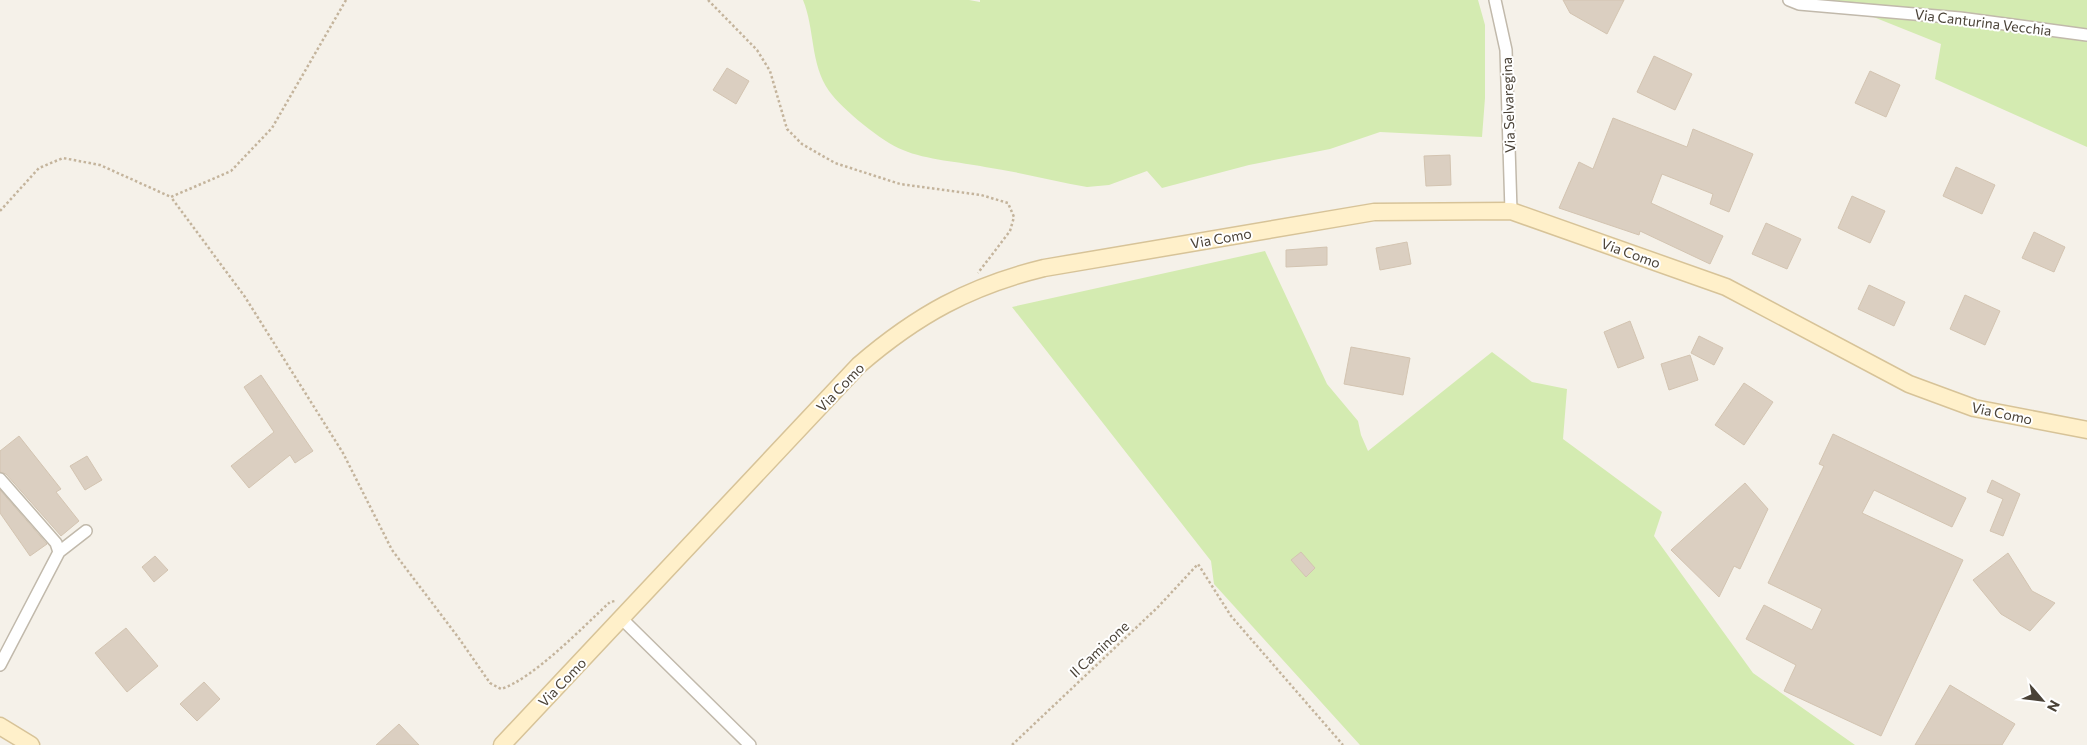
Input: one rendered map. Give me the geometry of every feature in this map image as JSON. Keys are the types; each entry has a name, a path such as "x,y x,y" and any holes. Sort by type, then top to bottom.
{"main road":[{"name":"Via Como","path":"502,745 860,365 891,338 924,316 966,294 1010,276 1044,268 1374,212 1511,211 1726,287 1909,384 1974,408 2087,430"},
{"path":"0,726 31,745"}],"street":[{"name":"Via Selvaregina","path":"1495,0 1506,50 1511,211"},
{"name":"Via Canturina Vecchia","path":"1789,0 1799,4 1960,18 2087,35"},
{"path":"0,479 56,543 59,552"},
{"path":"0,665 59,552 86,531"},
{"path":"622,619 750,745"}],"path":[{"path":"171,198 231,171 272,128 346,0"},
{"path":"708,0 757,50 770,71 787,129 802,144 834,163 900,184 980,195 1008,203 1014,217 1010,231 975,277"},
{"path":"0,211 39,168 63,158 100,165 171,198 245,296 343,453 392,550 458,636 490,684 501,689 512,685 560,648 610,602 641,598"},
{"name":"Il Caminone","path":"1012,745 1158,607 1198,564 1231,616 1343,745"}],"green space":[{"path":"803,0 969,0 980,2 980,0 1478,0 1485,25 1485,98 1482,137 1380,132 1330,149 1249,165 1162,188 1147,171 1109,185 1087,187 933,158 903,150 884,140 853,115 829,91 819,69"},
{"path":"1830,0 2087,0 2087,147 1935,79 1941,44 1871,16 1832,4"},
{"path":"1265,251 1327,384 1358,421 1361,435 1368,451 1492,352 1532,382 1567,389 1563,439 1662,512 1654,536 1753,673 1855,745 1360,745 1214,584 1211,561 1012,307"}],"building":[{"path":"1563,0 1624,0 1607,34 1570,13"},
{"path":"1654,56 1692,74 1675,110 1637,92"},
{"path":"727,68 749,81 736,104 713,90"},
{"path":"1870,71 1900,85 1886,117 1855,103"},
{"path":"1613,118 1687,147 1693,129 1753,154 1729,212 1710,204 1713,194 1662,174 1651,203 1723,236 1710,264 1640,231 1639,235 1559,208 1579,162 1593,169"},
{"path":"1450,155 1451,185 1426,186 1424,156"},
{"path":"1956,167 1995,185 1982,214 1943,196"},
{"path":"1852,196 1885,211 1870,243 1838,228"},
{"path":"1766,223 1801,239 1787,269 1752,254"},
{"path":"2034,232 2065,247 2054,272 2022,258"},
{"path":"1407,242 1411,264 1380,270 1376,248"},
{"path":"1327,247 1327,265 1286,267 1286,250"},
{"path":"1869,285 1905,302 1894,326 1858,309"},
{"path":"1965,295 2000,311 1985,345 1950,329"},
{"path":"1630,321 1644,358 1618,368 1604,332"},
{"path":"1699,336 1723,348 1714,365 1691,353"},
{"path":"1351,347 1410,358 1403,395 1344,384"},
{"path":"1690,355 1698,380 1669,390 1661,364"},
{"path":"261,375 313,451 295,463 290,455 249,488 231,466 274,432 244,387"},
{"path":"1744,383 1773,402 1744,445 1715,425"},
{"path":"1833,434 1966,498 1952,527 1874,490 1862,513 1963,560 1881,736 1784,691 1796,665 1746,639 1764,605 1812,630 1822,609 1768,583 1824,466 1819,464"},
{"path":"19,436 61,489 56,492 79,521 61,536 6,474 0,472 0,451"},
{"path":"87,456 102,480 85,490 70,466"},
{"path":"1992,480 2020,494 2003,536 1990,531 2003,499 1987,492"},
{"path":"1745,483 1768,509 1740,569 1734,566 1719,597 1671,550"},
{"path":"0,490 47,544 30,556 0,513"},
{"path":"1301,552 1315,568 1306,577 1291,560"},
{"path":"2008,553 2032,591 2055,603 2030,631 2001,614 1973,580"},
{"path":"155,556 168,570 154,582 142,567"},
{"path":"126,628 158,666 127,692 95,653"},
{"path":"204,682 220,699 197,721 180,704"},
{"path":"1950,685 2015,724 2002,745 1915,745"},
{"path":"399,724 419,745 376,745"}]}
